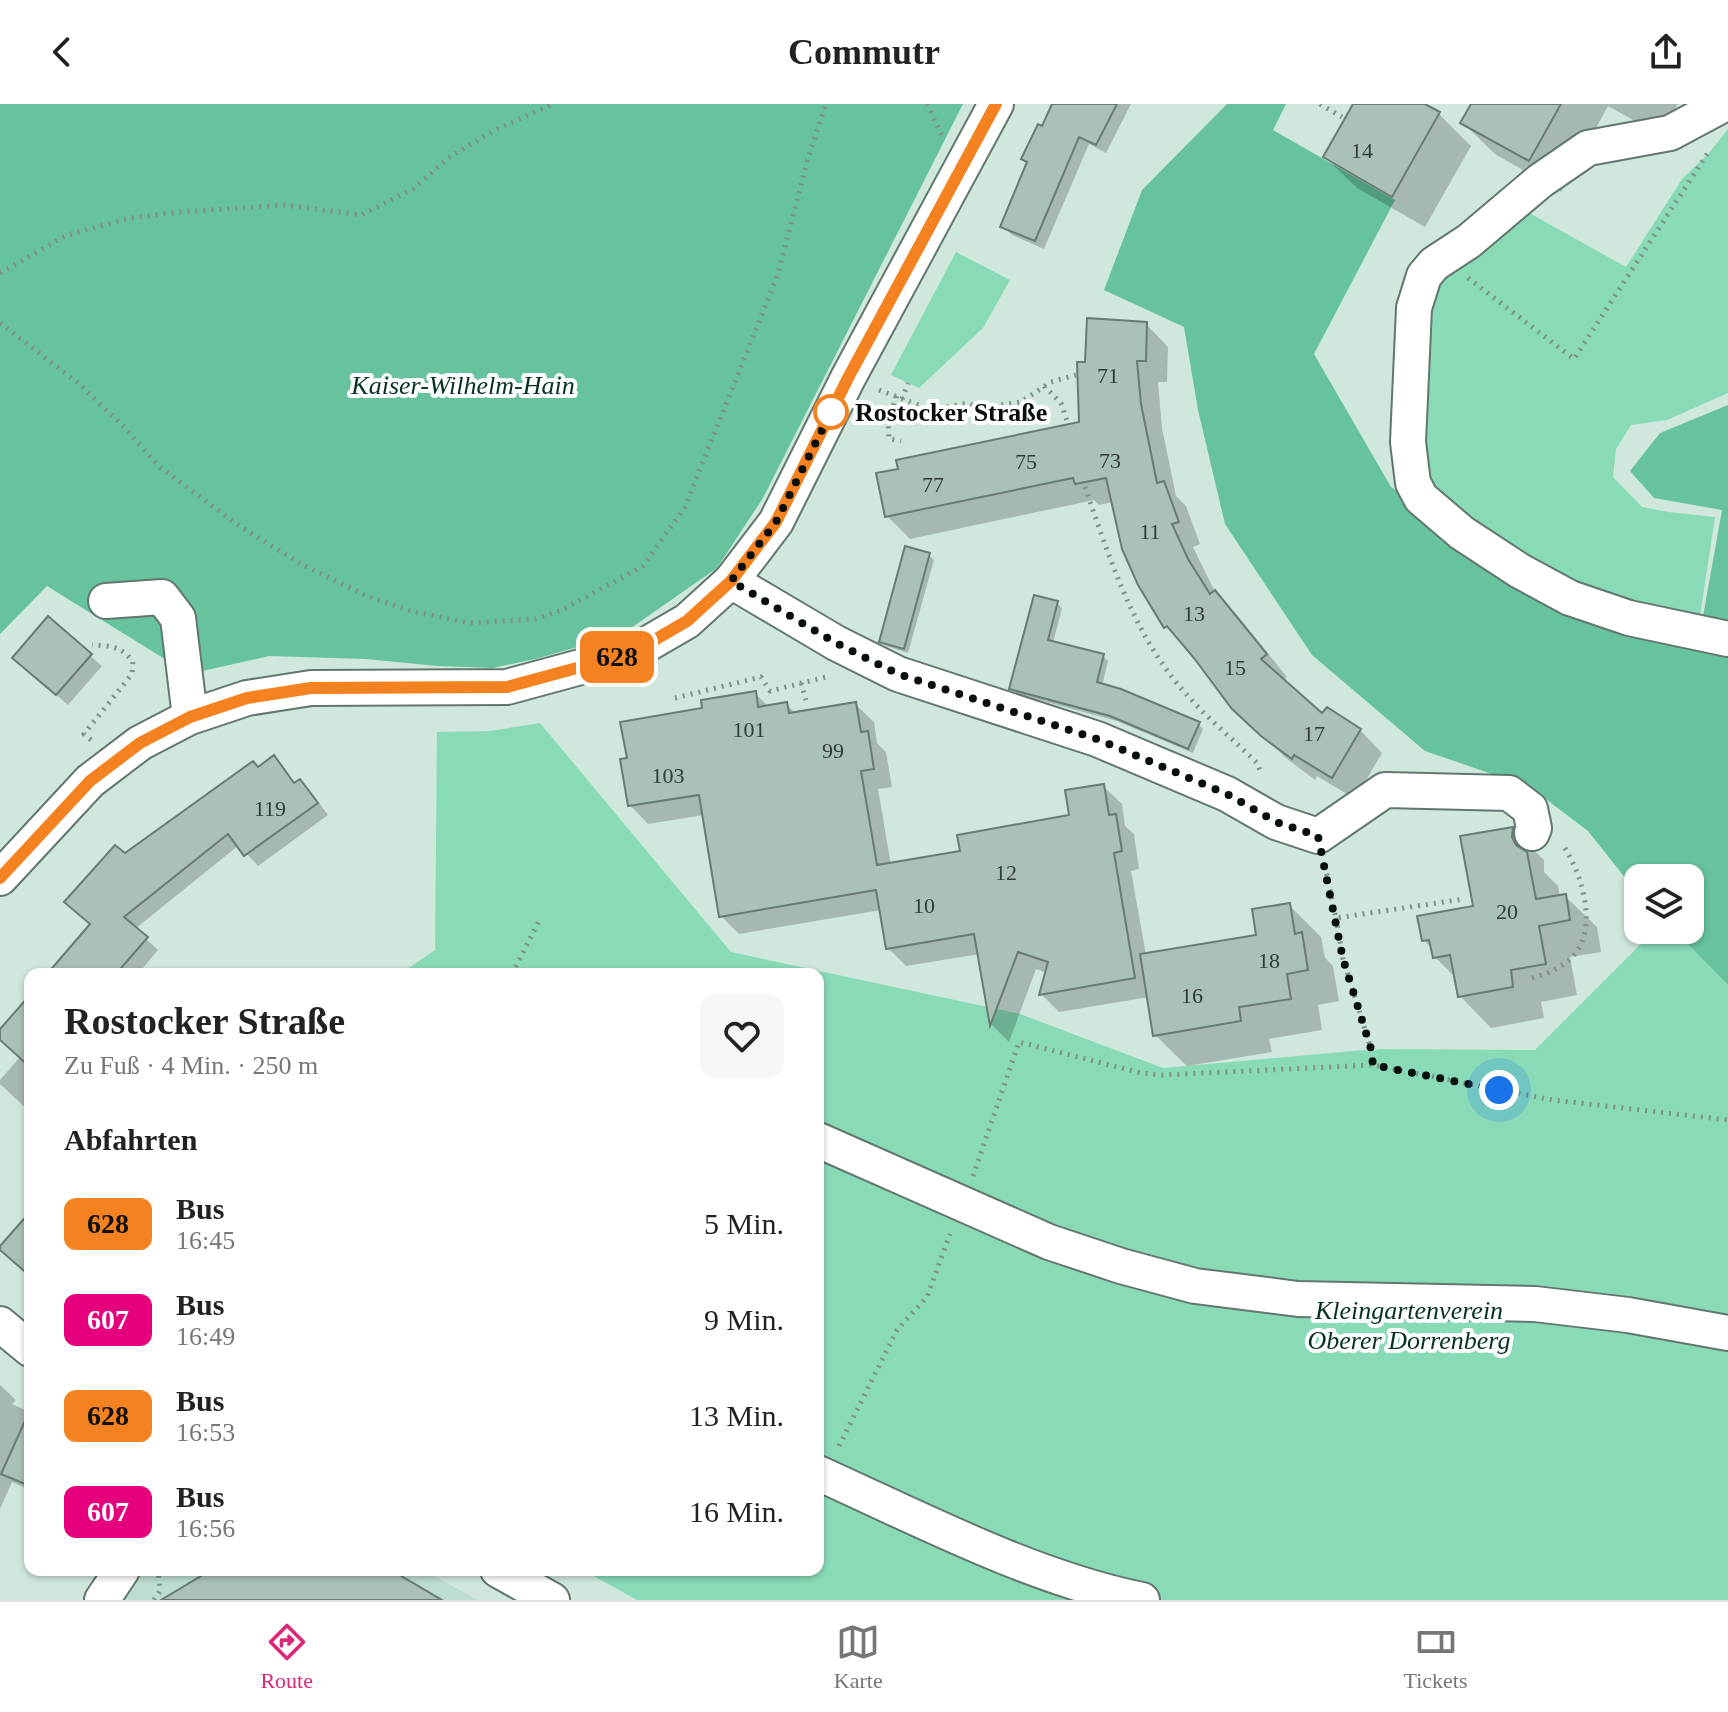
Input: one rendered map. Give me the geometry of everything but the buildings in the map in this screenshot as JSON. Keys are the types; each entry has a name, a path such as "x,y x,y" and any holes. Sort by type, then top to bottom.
{"street":[{"path":"0,878 90,781 140,743 190,717 247,698 311,688 507,687 632,653 687,621 731,581 776,522 848,378 996,104"},
{"path":"1724,104 1670,133 1588,148 1540,181 1469,241 1434,264 1424,276 1414,308 1408,442 1413,483 1421,498 1462,533 1520,571 1570,598 1629,618 1728,639"},
{"path":"731,581 836,643 898,674 1097,739 1227,794 1283,824 1318,836 1385,790 1509,793 1531,821"},
{"path":"106,601 162,597 178,618 190,717"},
{"path":"824,1143 1049,1242 1195,1286 1298,1299 1535,1304 1628,1315 1728,1333"},
{"path":"0,1324 24,1344"},
{"path":"830,1479 1063,1578 1142,1600"},
{"path":"102,1600 118,1576"},
{"path":"507,1576 538,1596"}],"path":[{"path":"0,273 67,235 131,218 285,205 361,215 413,189 448,158 497,129 553,104"},
{"path":"1320,104 1342,117"},
{"path":"0,323 78,383 161,468 241,527 301,564 369,597 411,611 469,623 536,619 562,610 643,566 685,507 778,274 824,106"},
{"path":"1424,276 1467,277 1574,359 1711,148"},
{"path":"848,378 932,410 968,403 979,408 1021,402 1044,386 1076,375"},
{"path":"901,441 889,439 888,420 908,383"},
{"path":"1044,386 1061,403 1067,421"},
{"path":"1020,415 1021,402"},
{"path":"1085,487 1117,579 1133,614 1185,693 1257,763 1283,824"},
{"path":"90,781 93,742 84,734 132,674 133,662 115,646 92,645"},
{"path":"675,698 761,677 770,691 878,664"},
{"path":"801,683 806,700"},
{"path":"1531,821 1550,828 1569,853 1581,886 1586,921 1580,947 1552,972 1532,978"},
{"path":"1318,836 1343,959 1371,1049 1373,1065"},
{"path":"1336,918 1464,899"},
{"path":"515,968 539,921"},
{"path":"972,1177 1019,1042 1141,1073 1162,1075 1373,1065 1553,1100 1728,1120"},
{"path":"830,1479 833,1460 897,1330 927,1297 953,1227"},
{"path":"154,1600 160,1591 159,1576"}],"shaded area":[{"path":"99,1576 434,1576 478,1600 89,1600"}],"green space":[{"name":"Kaiser-Wilhelm-Hain","path":"0,104 963,104 763,498 717,568 621,635 493,668 269,656 189,674 47,586 0,634"},
{"path":"1227,104 1286,104 1273,130 1395,200 1314,354 1391,487 1540,589 1702,622 1722,510 1654,498 1630,471 1660,433 1728,405 1728,985 1688,944 1704,944 1704,864 1624,864 1624,876 1588,831 1530,787 1425,751 1312,655 1225,524 1198,410 1184,327 1104,290 1142,190"},
{"path":"1728,129 1728,393 1667,420 1631,425 1616,449 1613,477 1642,507 1715,517 1700,616 1588,592 1527,563 1429,488 1413,463 1426,289 1522,209 1626,267 1682,179"},
{"path":"956,252 1010,280 983,328 919,388 891,375"},
{"name":"Kleingartenverein Oberer Dorrenberg","path":"540,723 731,952 806,968 409,968 435,950 437,732 490,731"},
{"name":"Kleingartenverein Oberer Dorrenberg","path":"1641,944 1688,944 1728,985 1728,1600 637,1600 594,1576 824,1576 824,972 1020,1014 1163,1068 1379,1049 1535,1050"}],"bus line":[{"name":"628","path":"0,878 90,781 140,743 190,717 247,698 311,688 507,687 632,653 687,621 731,581 776,522 848,378 996,104"}],"place":[{"name":"Rostocker Straße","path":"831,412"}],"route":[{"path":"831,412 836,402 776,522 731,581 836,643 898,674 1097,739 1227,794 1276,822 1318,836 1343,959 1371,1049 1373,1065 1499,1090"}]}
